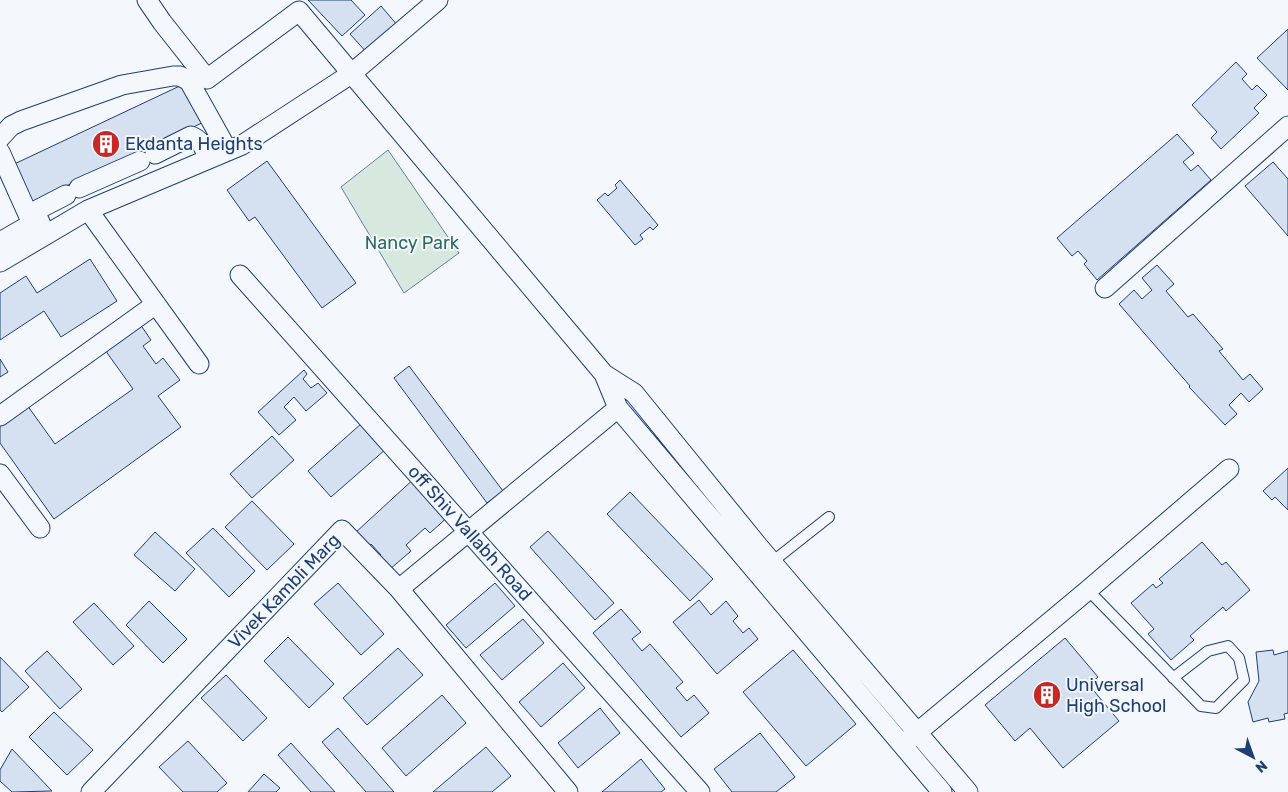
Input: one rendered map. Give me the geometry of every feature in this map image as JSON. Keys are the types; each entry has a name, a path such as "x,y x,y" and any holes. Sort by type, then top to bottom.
{"street":[{"path":"147,0 207,79 299,11 604,374 634,393 772,562 968,792"},
{"path":"0,262 28,236 242,145 351,74 433,1"},
{"path":"0,138 11,126 22,121 122,85 157,78 180,76 189,81 228,150"},
{"path":"1105,288 1288,126"},
{"path":"28,236 36,209 192,136 201,142 209,158"},
{"path":"0,152 28,236"},
{"path":"110,174 121,196"},
{"path":"0,180 28,236"},
{"path":"88,210 199,364"},
{"name":"off Shiv Vallabh Road","path":"240,275 700,792"},
{"path":"0,416 156,304"},
{"path":"604,374 618,408 942,792"},
{"path":"398,588 618,408"},
{"path":"902,746 1229,469"},
{"path":"0,474 40,528"},
{"name":"Vivek Kambli Marg","path":"91,792 342,530 398,588 568,792"}],"lane":[{"path":"772,562 830,516"},
{"path":"1088,590 1173,678 1201,706 1216,708 1244,680 1239,658 1228,646 1208,651 1173,678"}],"green space":[{"name":"Nancy Park","path":"388,150 459,253 404,293 341,187"}],"building":[{"path":"308,0 351,0 365,15 342,36"},
{"path":"381,6 399,27 368,54 350,34"},
{"path":"1288,29 1288,90 1257,58"},
{"path":"1236,62 1247,74 1242,79 1252,90 1257,85 1267,95 1254,108 1259,113 1221,149 1211,138 1217,132 1192,105"},
{"name":"Ekdanta Heights","path":"186,83 204,122 25,205 8,167"},
{"path":"1177,134 1194,153 1183,162 1191,171 1198,165 1211,180 1097,280 1084,264 1087,261 1078,251 1072,256 1057,238"},
{"path":"267,161 356,283 322,308 255,217 249,221 227,190"},
{"path":"1273,162 1288,179 1288,236 1245,186"},
{"path":"620,180 658,225 653,230 650,227 640,235 643,239 635,245 597,200 605,193 608,196 617,188 615,185"},
{"path":"90,259 117,301 61,337 44,311 0,340 0,293 26,276 37,293"},
{"path":"1157,265 1174,284 1166,291 1188,317 1193,314 1223,349 1219,351 1243,380 1250,374 1263,389 1249,402 1241,393 1229,405 1237,414 1225,425 1189,387 1119,304 1134,290 1142,299 1152,290 1142,278"},
{"path":"140,324 151,340 143,346 156,364 163,358 180,380 158,396 181,427 54,519 0,443 0,425 27,405 55,444 133,389 105,350"},
{"path":"0,359 8,372 0,377"},
{"path":"409,366 503,491 487,503 394,378"},
{"path":"304,370 307,374 303,379 311,388 318,383 327,393 306,411 294,397 284,407 296,420 279,435 258,412"},
{"path":"362,423 386,449 331,497 308,471"},
{"path":"272,436 294,460 252,498 230,474"},
{"path":"1288,468 1288,510 1275,497 1272,500 1263,491"},
{"path":"417,476 451,514 430,533 425,528 406,545 411,551 389,570 378,558 381,555 371,544 368,547 355,533"},
{"path":"630,492 713,579 690,601 607,514"},
{"path":"252,501 294,544 267,570 225,527"},
{"path":"213,528 255,571 229,597 186,553"},
{"path":"548,531 614,603 595,620 530,547"},
{"path":"155,532 195,569 175,591 134,555"},
{"path":"1202,542 1222,565 1226,562 1250,590 1226,611 1223,607 1190,636 1194,640 1171,660 1148,634 1154,629 1131,603 1153,584 1156,588 1163,583 1159,579"},
{"path":"338,583 384,634 361,655 314,604"},
{"path":"495,583 515,606 466,648 446,625"},
{"path":"699,600 711,615 726,601 738,616 733,621 743,633 749,628 758,639 717,674 673,622"},
{"path":"149,601 187,639 163,663 126,625"},
{"path":"94,603 134,646 113,665 73,622"},
{"path":"621,609 641,632 632,639 642,651 650,644 683,682 676,688 687,701 694,695 709,713 681,737 593,633"},
{"path":"523,619 544,643 502,680 480,655"},
{"path":"288,637 334,684 309,708 264,661"},
{"name":"Universal High School","path":"1065,638 1098,677 1089,685 1119,721 1063,768 1030,728 1015,741 985,705"},
{"path":"398,648 423,675 367,725 343,698"},
{"path":"793,650 856,724 806,766 743,692"},
{"path":"1273,650 1274,655 1288,651 1288,713 1284,714 1285,719 1269,722 1268,718 1253,722 1248,702 1259,681 1256,652"},
{"path":"47,651 82,689 60,709 25,671"},
{"path":"0,657 29,687 2,712 0,710"},
{"path":"563,663 585,688 541,727 519,702"},
{"path":"226,675 267,718 243,741 201,698"},
{"path":"442,695 466,723 406,776 382,748"},
{"path":"600,708 620,733 578,768 558,743"},
{"path":"54,712 93,750 67,775 29,737"},
{"path":"338,728 394,792 366,792 322,742"},
{"path":"760,733 795,777 776,792 732,792 714,769"},
{"path":"188,741 227,783 217,792 183,792 159,767"},
{"path":"291,743 335,792 311,792 278,755"},
{"path":"486,747 511,776 492,792 433,792"},
{"path":"12,749 52,791 12,792 0,781 0,770"},
{"path":"641,759 665,789 661,792 602,792"},
{"path":"264,774 280,788 276,792 248,792"}],"place":[{"name":"Ekdanta Heights","path":"106,144"},
{"name":"Universal High School","path":"1047,695"}]}
